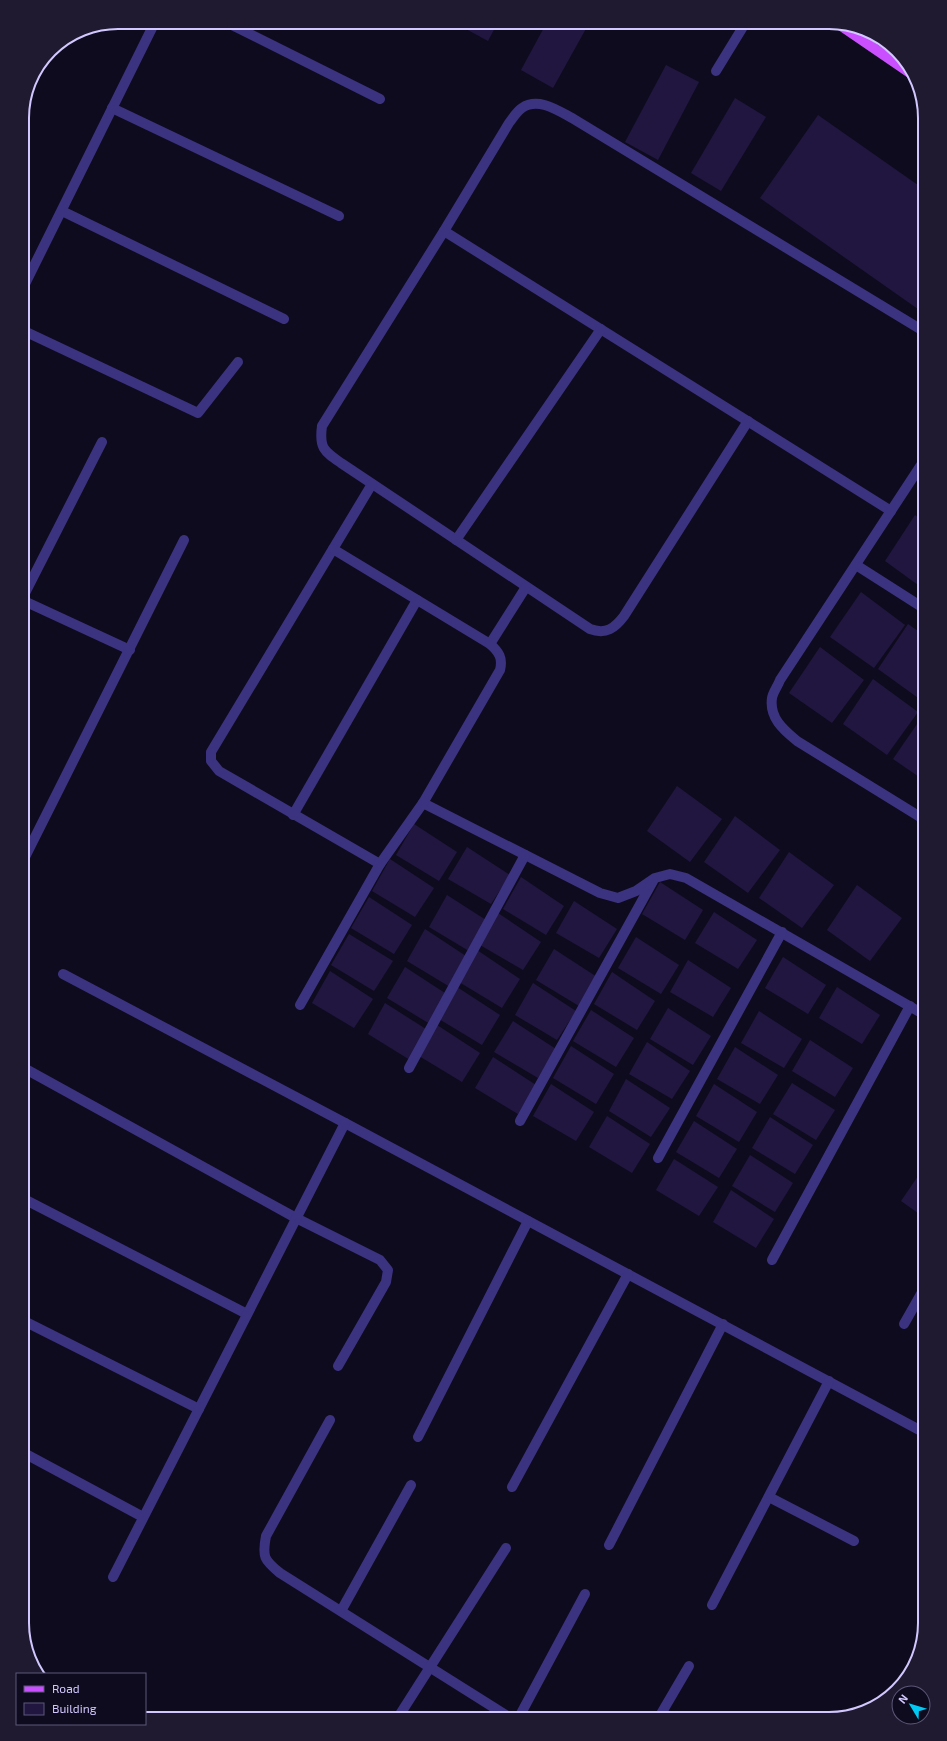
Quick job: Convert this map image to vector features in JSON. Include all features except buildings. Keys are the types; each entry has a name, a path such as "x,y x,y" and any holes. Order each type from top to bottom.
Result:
{"main road":[{"path":"850,32 903,68"}],"street":[{"path":"29,267 62,211 151,29"},
{"path":"240,29 380,99"},
{"path":"716,71 742,29"},
{"path":"748,421 617,625 609,631 599,632 590,630 372,484 326,452 320,440 322,426 444,231 509,123 522,108 537,103 552,107 572,118 918,328"},
{"path":"112,108 339,216"},
{"path":"62,211 284,319"},
{"path":"444,231 891,511"},
{"path":"456,540 600,329"},
{"path":"29,333 198,413 238,362"},
{"path":"29,583 102,442"},
{"path":"918,470 780,680 772,698 774,714 781,728 797,740 918,816"},
{"path":"372,484 211,752 211,761 219,771 380,864"},
{"path":"29,849 184,540"},
{"path":"300,1005 380,864 423,803 500,670 501,657 499,652 490,644 333,550"},
{"path":"856,564 918,604"},
{"path":"490,644 526,587"},
{"path":"29,598 130,650"},
{"path":"293,815 416,600"},
{"path":"423,803 600,893 618,898 636,891 655,878 670,874 686,878 918,1011"},
{"path":"408,1068 525,855"},
{"path":"520,1121 655,878"},
{"path":"658,1158 782,932"},
{"path":"63,974 723,1324 918,1429"},
{"path":"772,1260 910,1006"},
{"path":"29,1071 296,1218 380,1260 388,1270 386,1282 338,1366"},
{"path":"113,1577 345,1123"},
{"path":"29,1202 247,1314"},
{"path":"418,1437 528,1221"},
{"path":"512,1486 628,1274"},
{"path":"904,1324 918,1299"},
{"path":"29,1324 199,1409"},
{"path":"609,1545 723,1324"},
{"path":"712,1605 829,1381"},
{"path":"330,1420 266,1536 264,1550 268,1562 280,1573 501,1712"},
{"path":"29,1456 143,1517"},
{"path":"341,1611 411,1485"},
{"path":"769,1497 854,1541"},
{"path":"401,1712 506,1548"},
{"path":"522,1712 585,1594"},
{"path":"662,1712 689,1666"}]}
